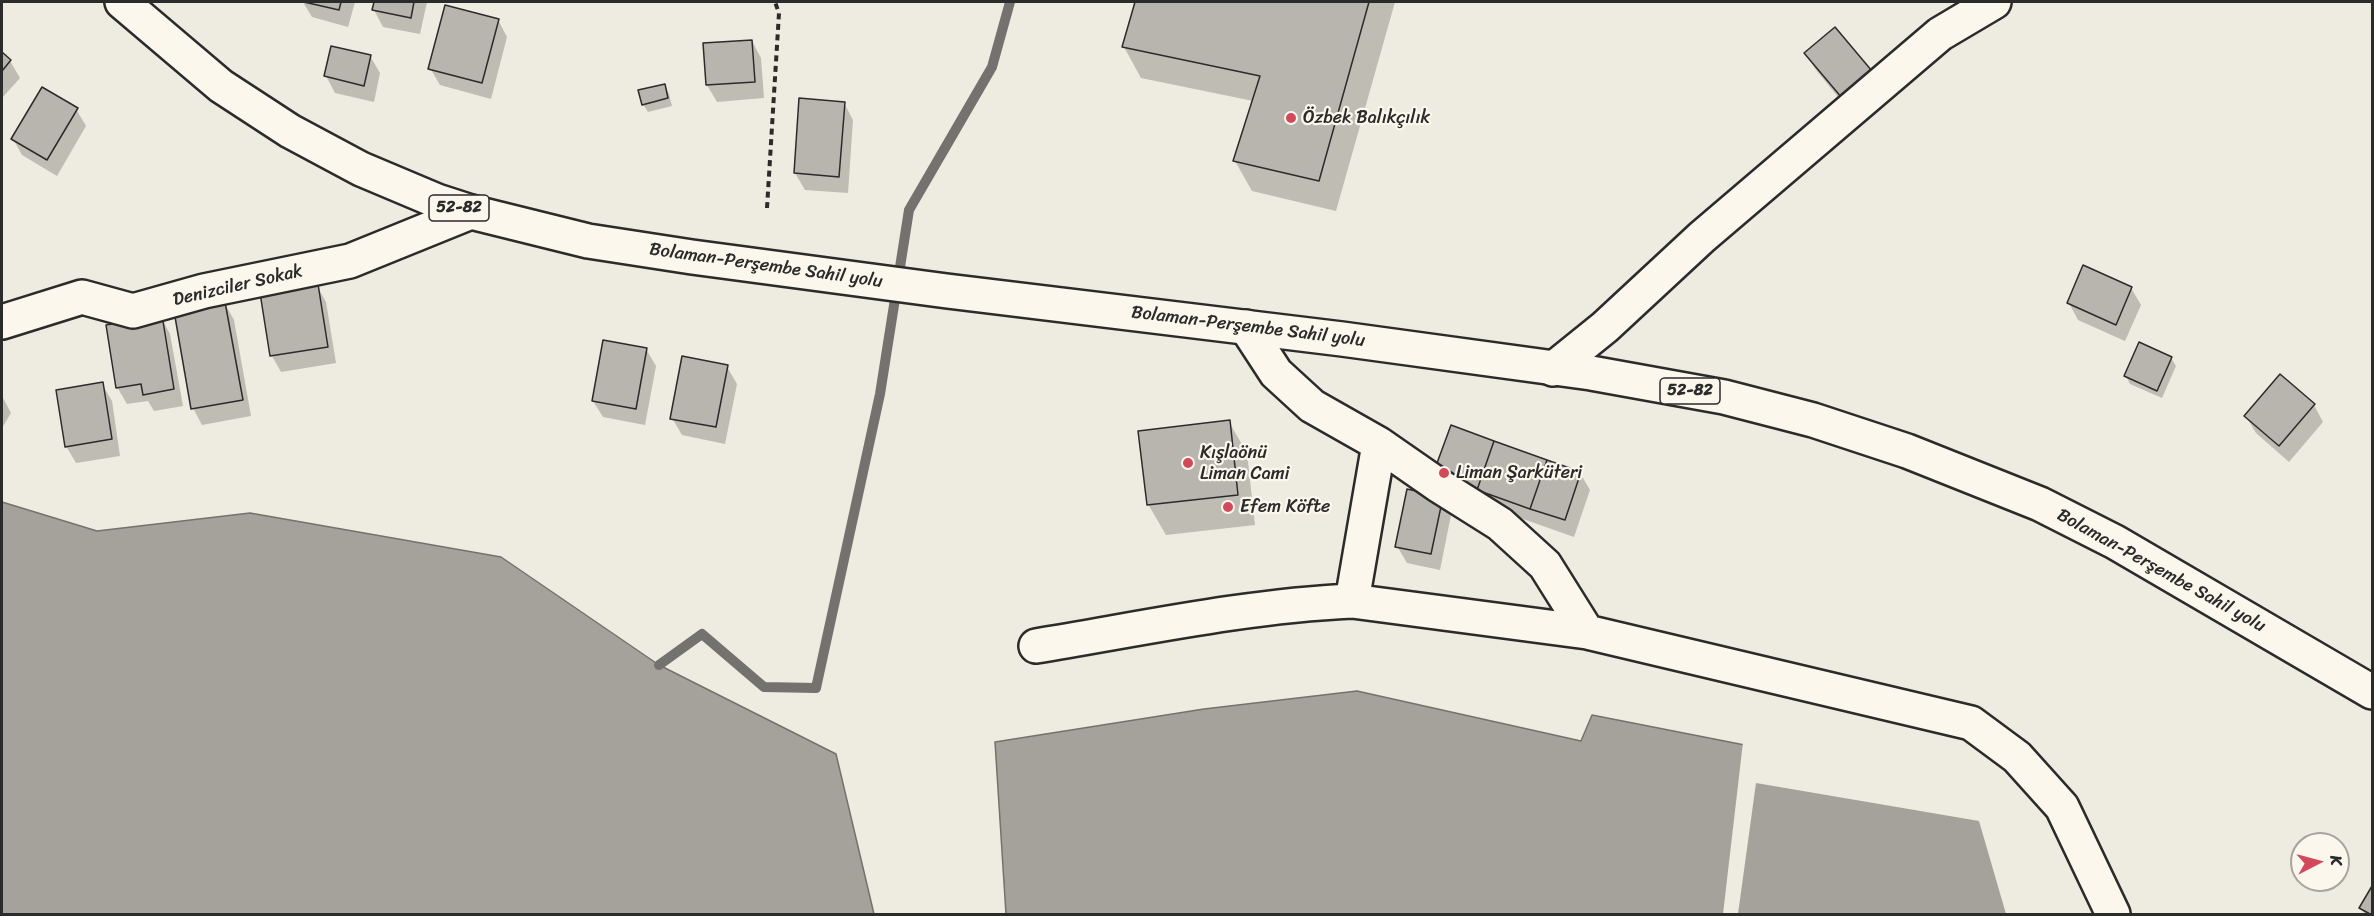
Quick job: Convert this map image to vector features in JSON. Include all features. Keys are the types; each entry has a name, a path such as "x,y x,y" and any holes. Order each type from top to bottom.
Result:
{"main road":[{"name":"Bolaman-Perşembe Sahil yolu","path":"122,2 221,86 290,131 361,169 437,201 471,212 588,241 947,291 1246,327 1553,369 1724,397 1813,420 1929,459 2040,504 2115,542 2373,692"},
{"path":"1553,369 1605,327 1702,237 1940,34 1994,2"},
{"name":"Denizciler Sokak","path":"2,322 82,297 133,311 204,291 350,261 471,212"},
{"path":"1246,327 1276,373 1312,406 1379,444 1507,531 1545,565 1587,632"},
{"path":"1352,601 1379,444"},
{"path":"1036,646 1238,612 1352,601 1587,632 1971,723 2017,757 2062,807 2113,915"}],"path":[{"path":"767,208 779,13 775,2"}],"shaded area":[{"path":"2,502 97,531 250,513 501,557 659,665 836,754 874,914 2,914"},
{"path":"1357,691 1581,741 1592,715 1994,794 2057,914 1006,914 995,742 1204,709"}],"pier":[{"path":"1743,742 1995,792 2060,914 2006,914 1979,821 1756,783 1738,914 1723,914"}],"building":[{"path":"304,2 341,2 339,10"},
{"path":"374,2 414,2 411,18 372,10"},
{"name":"Özbek Balıkçılık","path":"1135,2 1369,2 1319,181 1233,161 1260,76 1122,47"},
{"path":"445,5 499,19 482,83 428,69"},
{"path":"1835,27 1872,71 1842,98 1804,53"},
{"path":"752,40 755,82 706,85 703,43"},
{"path":"331,46 371,55 364,86 324,76"},
{"path":"2,52 11,60 2,71"},
{"path":"665,84 668,98 642,105 638,90"},
{"path":"42,87 78,108 47,160 11,139"},
{"path":"799,98 845,102 839,177 794,173"},
{"path":"2083,265 2132,287 2116,325 2067,303"},
{"path":"318,284 328,347 270,356 260,293"},
{"path":"225,302 243,400 191,409 174,311"},
{"path":"162,315 174,389 143,395 141,384 116,388 106,325"},
{"path":"603,340 647,348 636,409 592,401"},
{"path":"2139,342 2172,357 2157,391 2124,376"},
{"path":"682,356 728,365 716,427 670,419"},
{"path":"2280,374 2315,404 2279,446 2244,416"},
{"path":"103,382 112,439 65,447 56,390"},
{"name":"Kışlaönü Liman Cami","path":"1230,420 1238,495 1147,505 1138,431"},
{"path":"1451,425 1494,441 1477,490 1433,474"},
{"path":"1494,441 1547,460 1530,509 1477,490"},
{"path":"1547,460 1581,472 1565,520 1530,509"},
{"path":"1407,489 1443,497 1431,554 1395,547"},
{"path":"2372,886 2372,914 2370,914 2359,908"}],"waterway":[{"path":"659,665 702,634 764,687 816,688 880,394 909,210 992,67 1010,2"}],"place":[{"name":"Özbek Balıkçılık","path":"1291,118"},
{"name":"Kışlaönü Liman Cami","path":"1188,463"},
{"name":"Liman Şarküteri","path":"1444,473"},
{"name":"Efem Köfte","path":"1228,507"}]}
